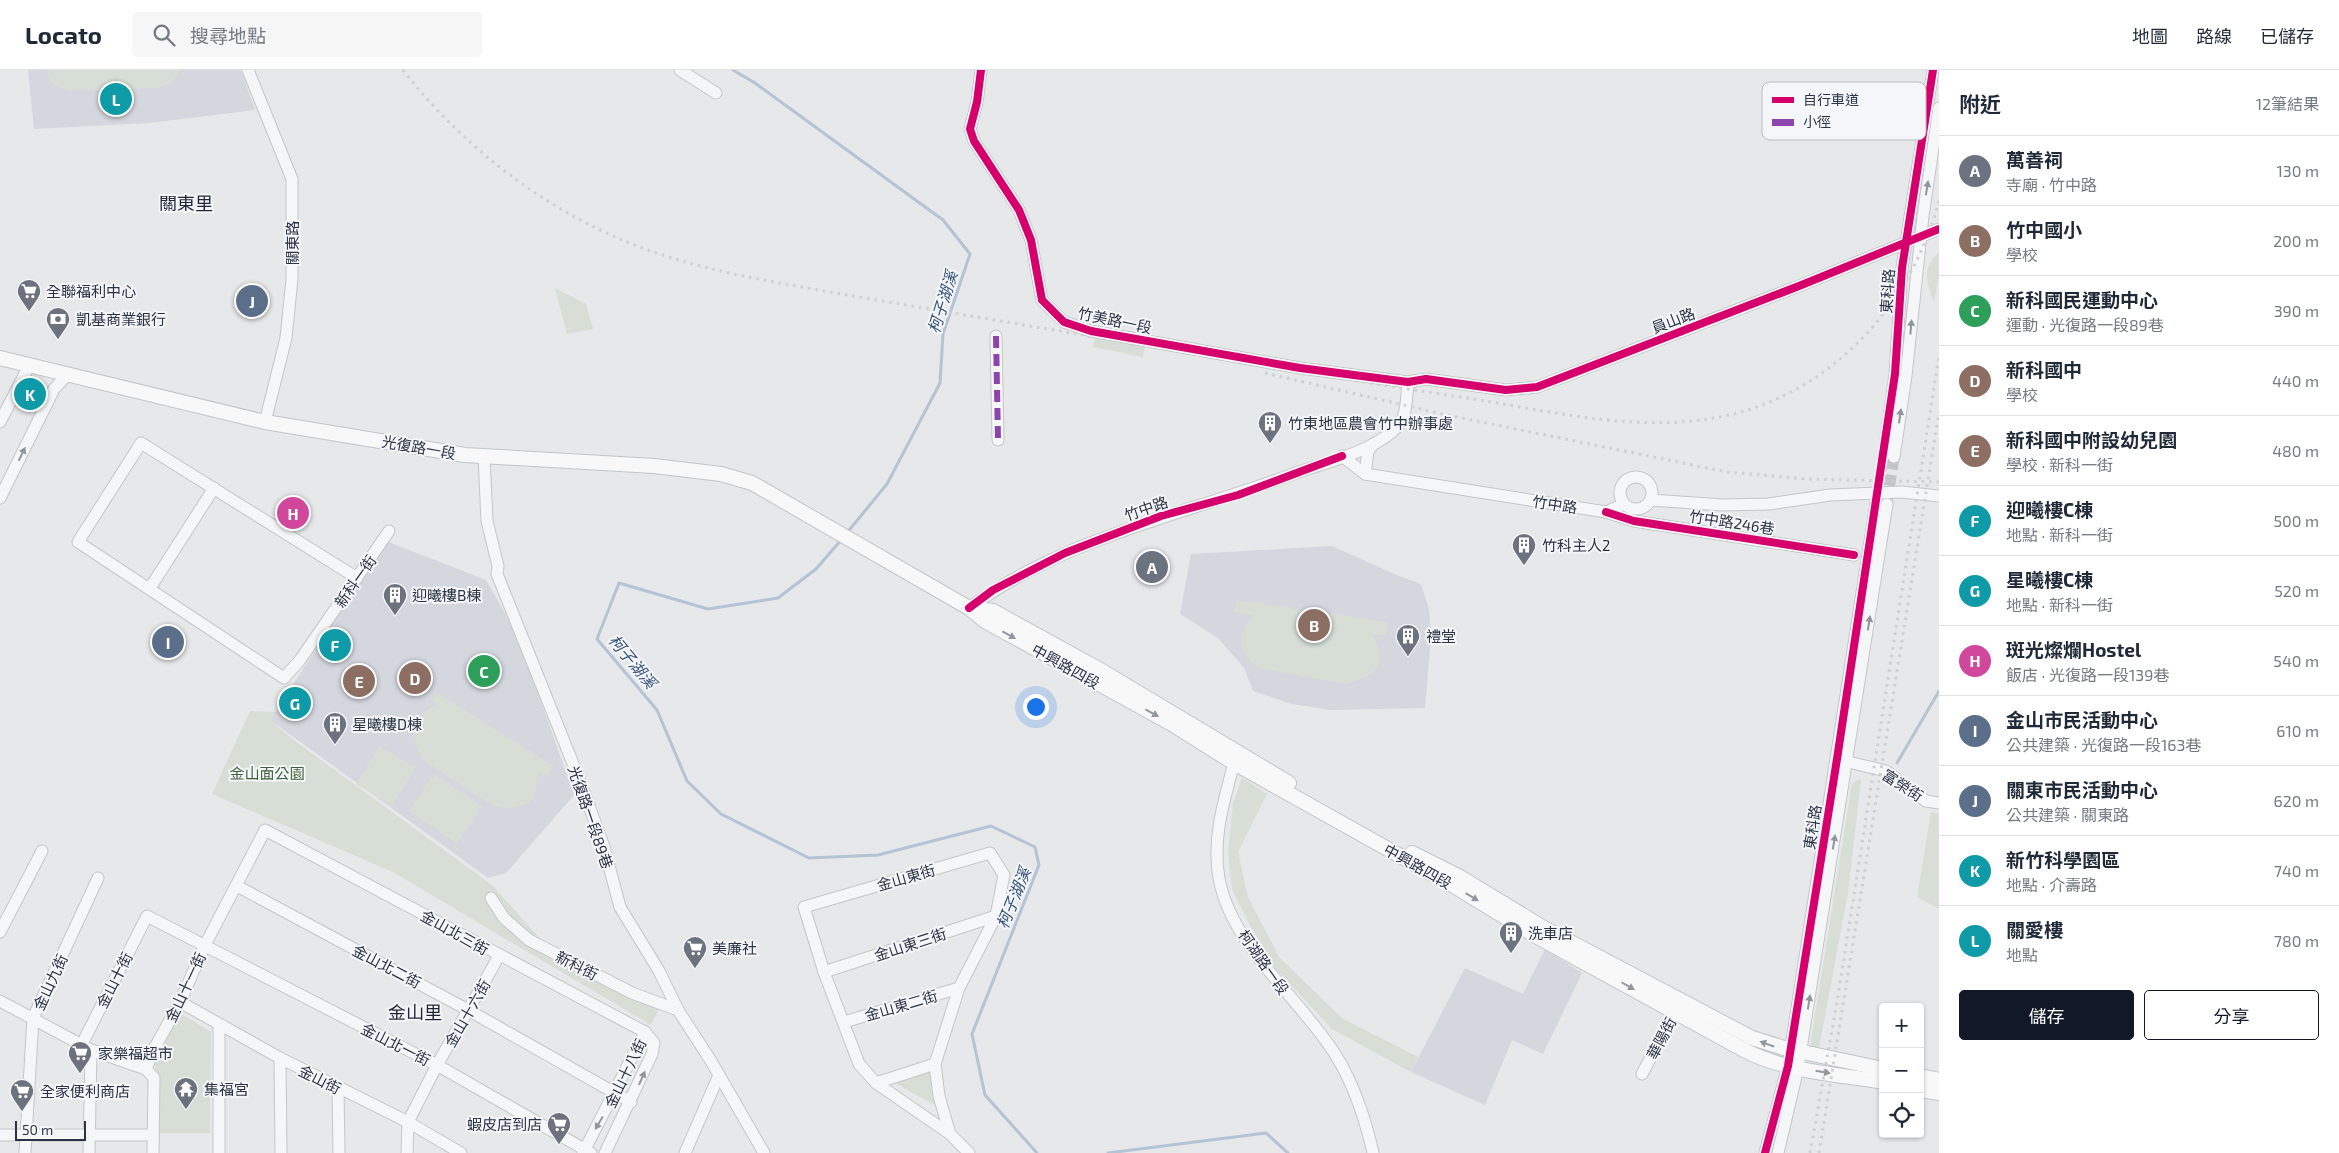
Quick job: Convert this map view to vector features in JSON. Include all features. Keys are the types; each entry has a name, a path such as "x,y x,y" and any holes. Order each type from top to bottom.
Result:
{"main road":[{"name":"光復路一段","path":"0,358 265,422 484,456 654,466 721,474 752,483 856,544"},
{"name":"中興路四段","path":"856,544 969,608 994,611 1102,671 1237,759 1678,1007 1761,1059 1793,1067 1879,1081"},
{"name":"中興路四段","path":"1678,1007 1752,1038 1795,1051 1879,1068"},
{"path":"1924,1077 1939,1080"},
{"path":"1924,1091 1939,1093"}],"street":[{"name":"關東路","path":"248,70 292,179 292,279 286,338 265,422"},
{"path":"680,70 716,93"},
{"name":"竹美路一段","path":"981,70 977,102 970,128 980,153 1019,210 1031,240 1042,300 1064,322 1100,333 1300,368 1408,382"},
{"name":"東科路","path":"1926,115 1933,70"},
{"name":"東科路","path":"1922,140 1906,243 1889,456 1906,376 1920,236 1939,108"},
{"name":"員山路","path":"1408,382 1436,380 1506,390 1537,387 1939,229"},
{"path":"996,336 998,440"},
{"path":"0,422 29,366"},
{"path":"0,498 54,389 68,374"},
{"name":"竹中路","path":"969,608 993,590 1065,553 1161,516 1238,495 1373,444 1393,431 1402,420 1408,382"},
{"path":"214,488 150,588 78,542 141,444 214,488 293,536 357,578"},
{"path":"1365,474 1368,451 1373,444"},
{"name":"光復路一段89巷","path":"484,456 488,521 498,566 497,574 580,781 604,848 620,908 659,972 678,1010 719,1075 764,1153"},
{"name":"竹中路","path":"1342,456 1365,474 1606,512"},
{"path":"1632,477 1642,478 1650,485 1651,500 1639,510 1630,509 1624,504 1620,496 1621,487 1632,477"},
{"path":"1651,500 1723,505 1770,504 1830,495 1912,492 1939,496"},
{"name":"東科路","path":"1778,1153 1882,503"},
{"path":"1606,512 1624,504"},
{"name":"竹中路246巷","path":"1606,512 1634,521 1854,556"},
{"name":"新科一街","path":"150,588 284,678 295,667 389,531"},
{"name":"柯湖路一段","path":"1237,759 1219,817 1217,848 1219,879 1227,907 1276,983 1335,1054 1350,1082 1369,1134 1373,1153"},
{"name":"富榮街","path":"1842,760 1886,771 1926,801 1939,803"},
{"name":"金山十一街","path":"146,1069 154,1049 180,1002 204,945 237,886 265,830"},
{"name":"金山北三街","path":"265,830 645,1032"},
{"path":"0,932 42,851"},
{"name":"金山東街","path":"950,1134 939,1096 935,1064 959,988 996,916 1004,875 990,853 804,907 824,972 859,1064 876,1084 950,1134 967,1152"},
{"name":"金山九街","path":"25,1153 33,1018 98,878"},
{"name":"金山北二街","path":"237,886 468,1010 631,1102"},
{"name":"新科街","path":"492,898 504,918 529,940 632,993 678,1010"},
{"name":"金山北一街","path":"147,916 436,1065 586,1152"},
{"name":"金山十街","path":"89,1153 87,1047 147,916"},
{"name":"金山東三街","path":"824,972 996,916"},
{"name":"金山十六街","path":"407,1153 408,1122 436,1065 499,956"},
{"name":"金山東二街","path":"844,1022 959,988"},
{"path":"0,1001 87,1047 146,1069 154,1078 153,1153"},
{"name":"金山街","path":"180,1002 338,1089 408,1122 461,1153"},
{"name":"華陽街","path":"1642,1074 1678,1007"},
{"path":"219,1024 219,1153"},
{"name":"金山十八街","path":"586,1152 645,1032 654,1043 652,1054 631,1102 605,1153"},
{"path":"280,1058 281,1153"},
{"path":"876,1084 935,1064"},
{"name":"東科路","path":"1765,1153 1793,1067"},
{"path":"685,1153 719,1075"},
{"path":"338,1089 339,1153"},
{"path":"0,1135 153,1135"}],"shaded area":[{"path":"28,70 241,70 255,110 149,123 34,129"},
{"path":"386,541 486,580 518,636 574,795 506,873 488,878 270,720"},
{"path":"1332,546 1421,584 1429,609 1431,637 1425,708 1330,710 1292,704 1253,691 1244,668 1218,638 1180,614 1191,554"},
{"path":"1545,949 1582,973 1543,1054 1512,1040 1485,1105 1411,1072 1465,968 1523,994"}],"green space":[{"path":"47,70 180,70 172,83 157,88 69,91 51,82"},
{"path":"1939,252 1939,275 1934,302 1927,276 1930,264"},
{"path":"555,288 586,304 593,329 567,334"},
{"path":"1097,328 1147,337 1143,357 1093,347"},
{"path":"1237,600 1388,622 1386,635 1373,635 1379,648 1379,663 1373,673 1346,684 1261,669 1253,664 1243,652 1241,638 1243,630 1254,616 1234,612"},
{"path":"436,692 554,766 546,777 538,772 535,796 529,804 504,809 491,805 423,760 414,736 415,728 417,721 422,715 428,709 437,705 430,700"},
{"name":"金山面公園","path":"250,711 275,712 270,720 291,738 492,885 544,943 661,1004 651,1025 393,872 212,794"},
{"path":"380,746 416,768 392,806 356,784"},
{"path":"434,774 483,806 457,844 409,811"},
{"path":"1242,778 1267,794 1238,852 1248,897 1279,957 1343,1019 1418,1057 1411,1072 1332,1029 1276,969 1250,926 1232,889 1228,854 1233,803"},
{"path":"1861,779 1848,893 1819,1048 1812,1047 1811,1041 1852,783"},
{"path":"1931,812 1939,814 1939,909 1917,897"},
{"path":"180,1013 211,1032 210,1133 158,1133 155,1064"},
{"path":"932,1068 938,1107 895,1083"}],"waterway":[{"name":"柯子湖溪","path":"733,70 755,83 943,220 970,254 943,334 940,383 887,484 846,534"},
{"name":"柯子湖溪","path":"842,539 816,569 778,598 708,609 619,583 597,639 657,710 687,781 721,814 809,858 878,855 991,826 1035,847 1039,865 972,1034 985,1095 1037,1153"},
{"path":"1897,763 1939,691"},
{"name":"柯子湖溪","path":"1108,1153 1266,1133 1288,1153"}],"tunnel":[{"path":"1876,503 1884,455"},
{"path":"1887,502 1894,457"}],"railway":[{"path":"403,70 455,128 514,178 580,220 615,237 676,259 751,278 853,296 1604,420 1673,422 1707,419 1741,412 1777,399 1810,381 1840,359 1867,333 1891,303 1911,271 1927,237 1939,201"},
{"path":"1810,1153 1837,1002 1939,356"},
{"path":"1265,373 1447,415 1727,472 1806,479 1939,482"},
{"path":"1819,1153 1939,412"}],"marked path":[{"path":"996,336 998,440"}],"cycle path":[{"path":"981,70 977,102 970,129 974,141 1019,210 1031,240 1042,300 1064,322 1091,331 1300,368 1408,382 1426,379 1506,390 1537,387 1799,286 1939,229"},
{"path":"1926,115 1933,70"},
{"path":"1765,1153 1788,1066 1837,759 1895,374 1902,268 1922,140"},
{"path":"969,608 993,590 1065,553 1161,516 1238,495 1342,456"},
{"path":"1606,512 1634,521 1854,555"}],"place":[{"name":"關愛樓","path":"116,99"},
{"name":"關東市民活動中心","path":"252,301"},
{"name":"全聯福利中心","path":"29,312"},
{"name":"凱基商業銀行","path":"58,340"},
{"name":"新竹科學園區","path":"30,394"},
{"name":"竹東地區農會竹中辦事處","path":"1270,444"},
{"name":"斑光燦爛Hostel","path":"293,513"},
{"name":"竹科主人2","path":"1524,566"},
{"name":"萬善祠","path":"1152,567"},
{"name":"迎曦樓B棟","path":"395,616"},
{"name":"竹中國小","path":"1314,625"},
{"name":"金山市民活動中心","path":"168,642"},
{"name":"迎曦樓C棟","path":"335,645"},
{"name":"禮堂","path":"1408,657"},
{"name":"新科國民運動中心","path":"484,671"},
{"name":"新科國中","path":"415,678"},
{"name":"新科國中附設幼兒園","path":"359,681"},
{"name":"星曦樓C棟","path":"295,703"},
{"name":"星曦樓D棟","path":"335,745"},
{"name":"洗車店","path":"1511,954"},
{"name":"美廉社","path":"695,969"},
{"name":"家樂福超市","path":"80,1074"},
{"name":"集福宮","path":"186,1110"},
{"name":"全家便利商店","path":"22,1112"},
{"name":"蝦皮店到店","path":"559,1145"}],"district":[{"name":"關東里","path":"186,203"},
{"name":"金山里","path":"415,1012"}]}
